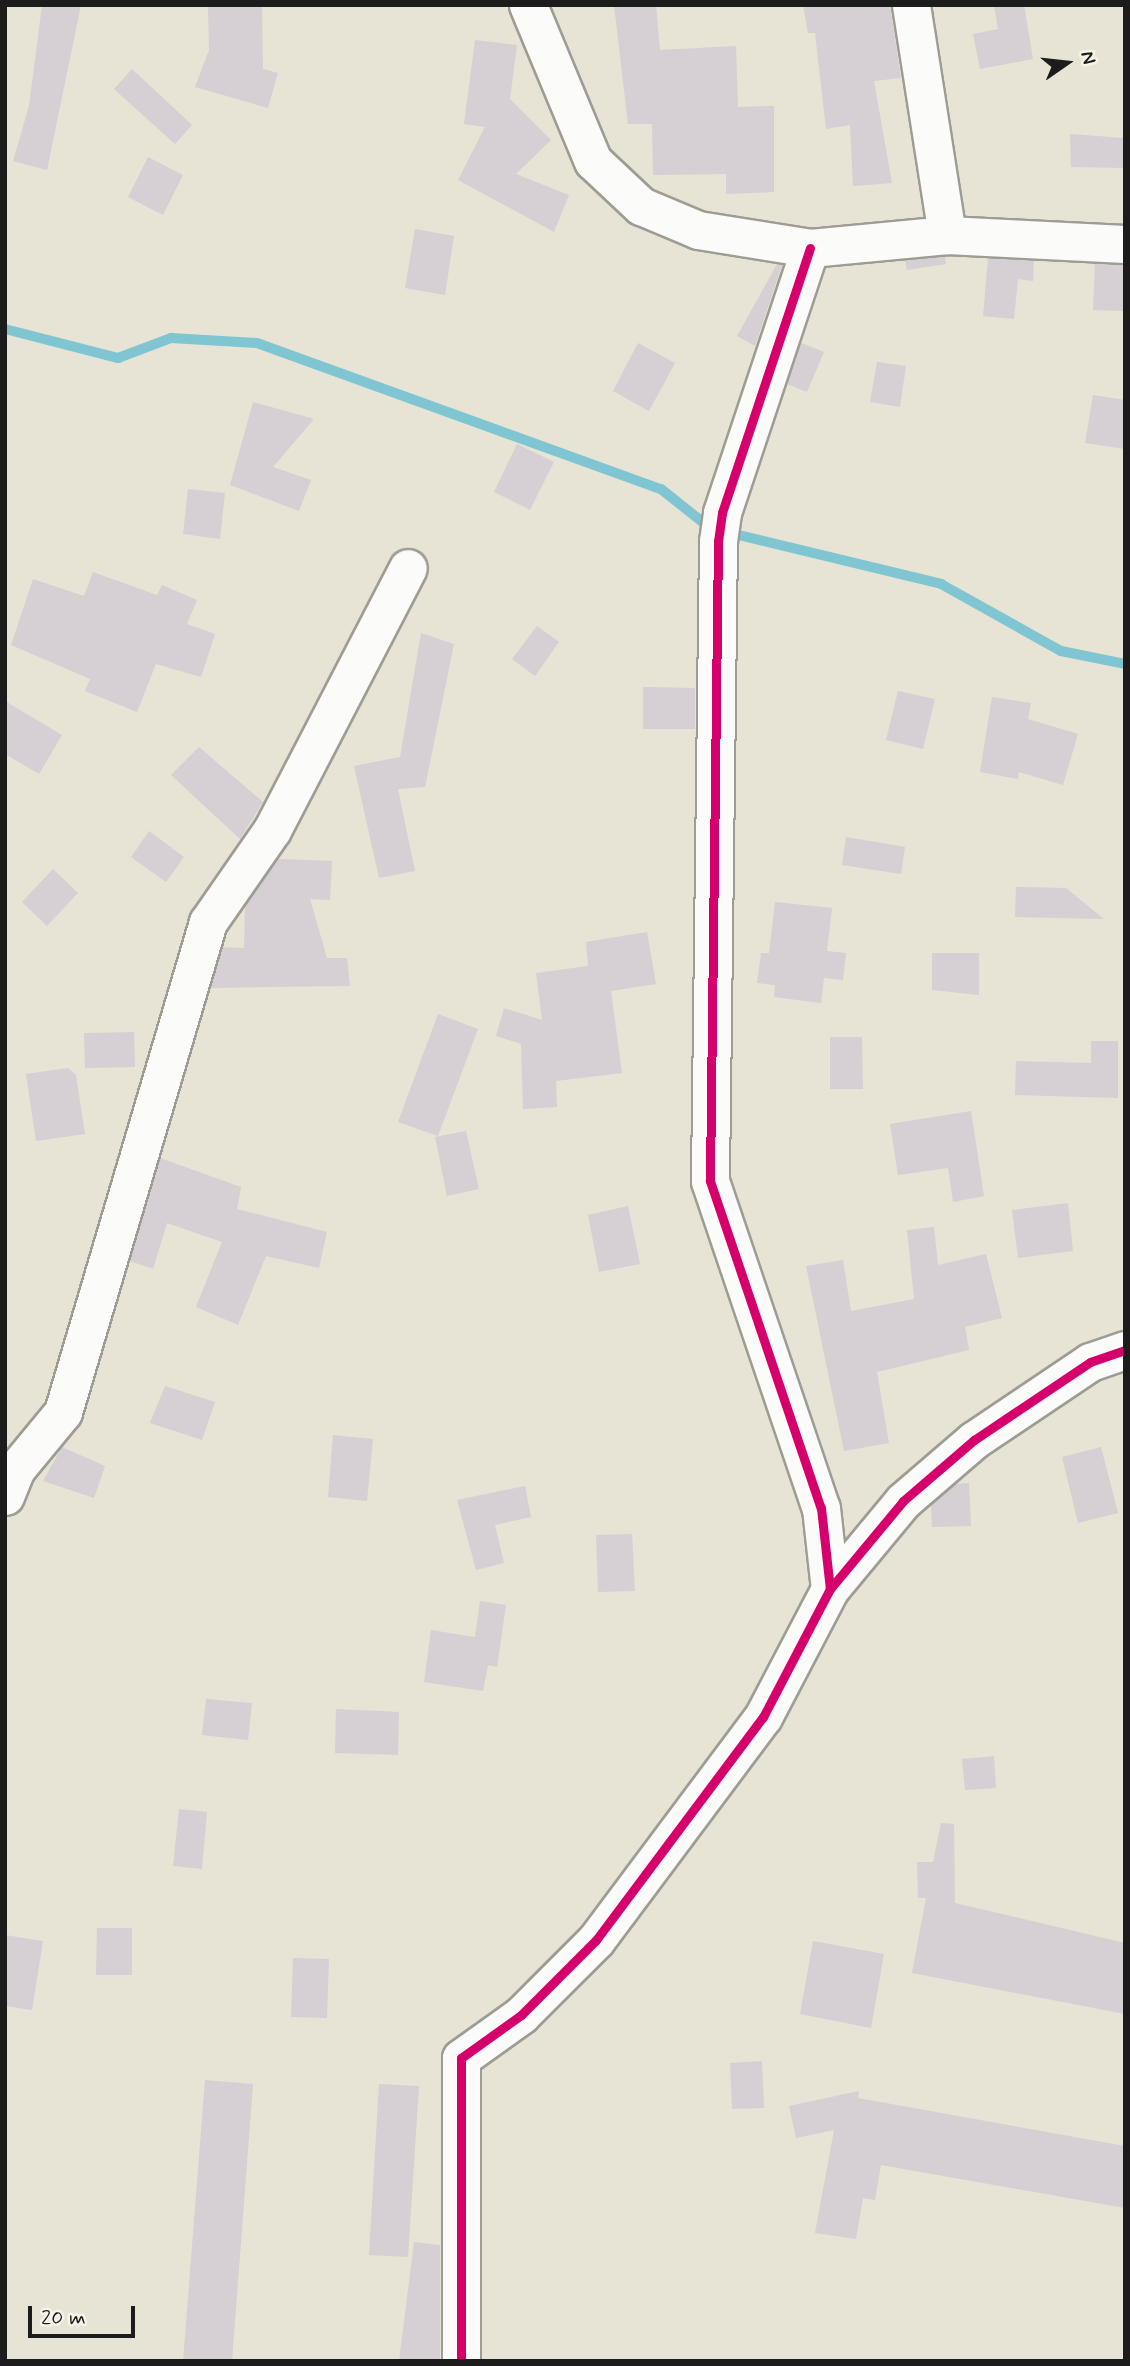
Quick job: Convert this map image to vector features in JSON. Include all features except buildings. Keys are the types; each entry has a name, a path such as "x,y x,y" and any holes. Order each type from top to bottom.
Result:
{"street":[{"path":"528,5 593,161 641,206 698,230 810,248 947,235 1125,244"},
{"path":"911,5 947,235"},
{"path":"810,248 720,527 710,1181 821,1507 830,1589"},
{"path":"5,1496 16,1469 63,1412 208,922 272,830 408,568"},
{"path":"461,2361 461,2058 521,2015 596,1940 763,1717 830,1589 903,1501 974,1440 1090,1362 1125,1350"}],"waterway":[{"path":"5,329 118,358 171,338 257,343 661,489 710,528 941,584 1061,651 1125,664"}],"cycle path":[{"path":"810,248 722,513 718,541 710,1181 821,1508 830,1589"},
{"path":"461,2361 461,2058 521,2015 596,1940 763,1717 830,1589 903,1501 974,1440 1090,1362 1125,1350"}]}
